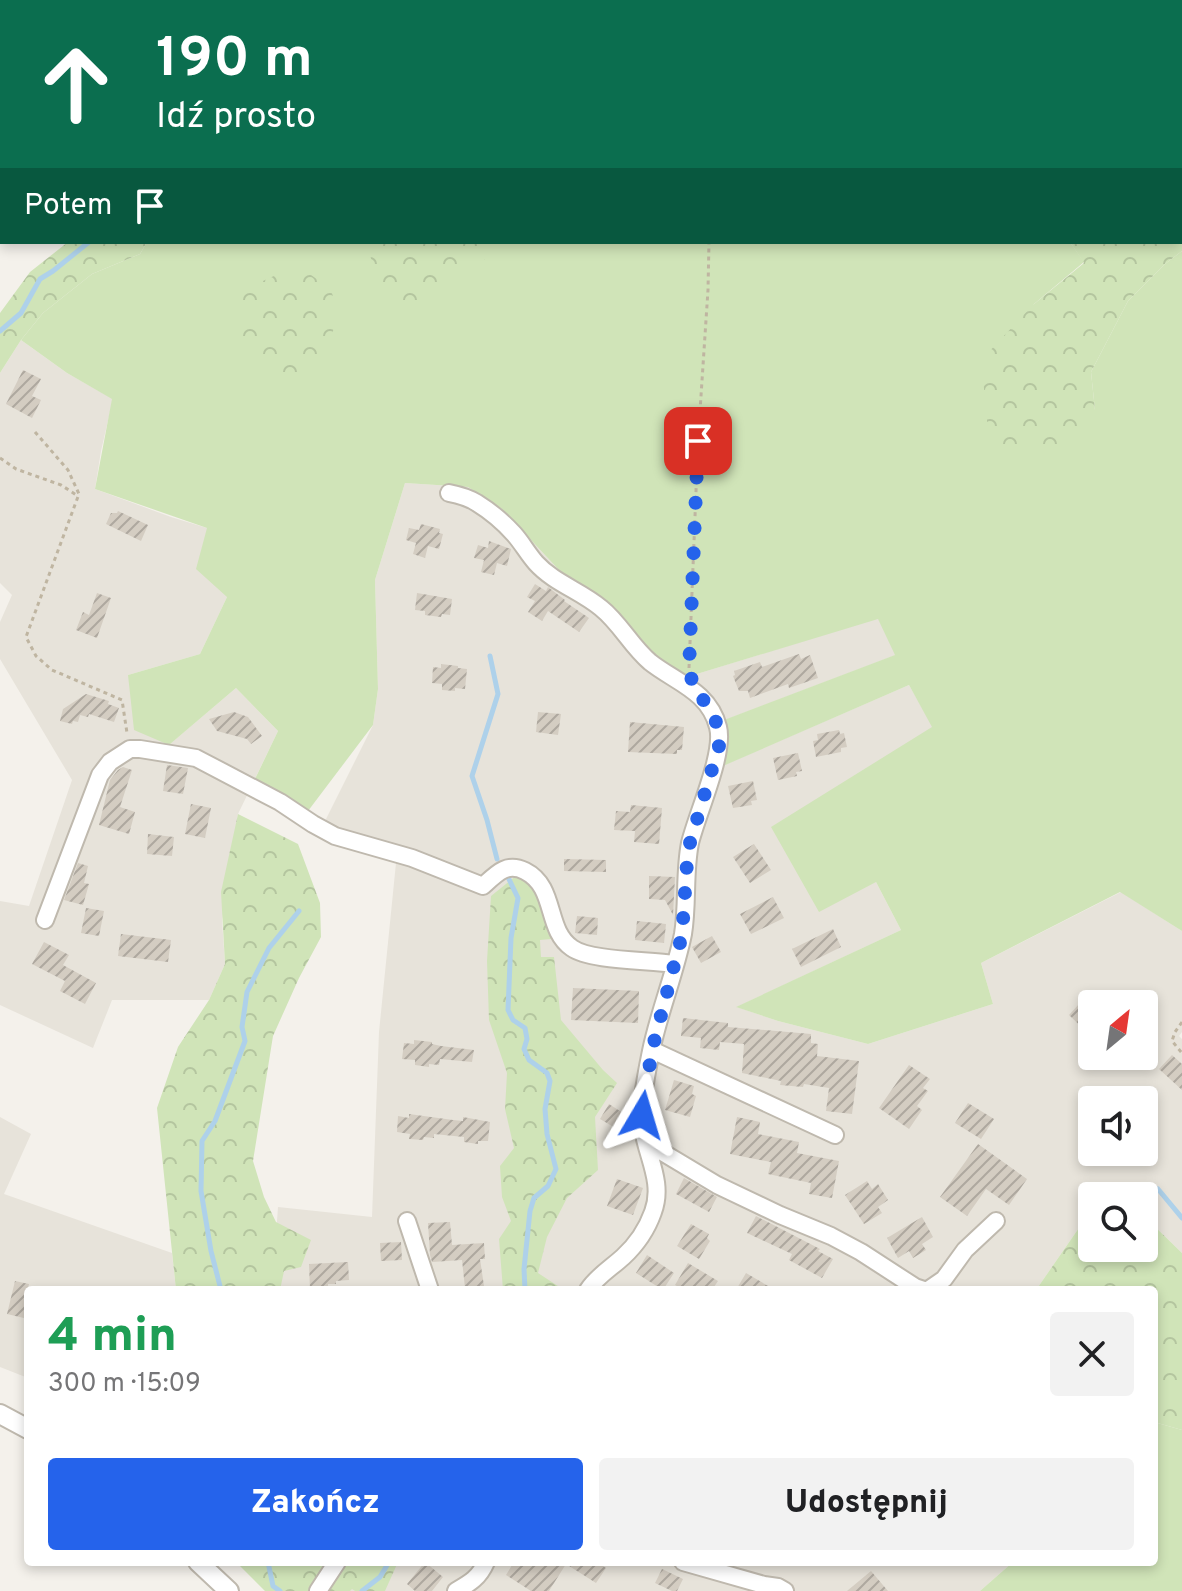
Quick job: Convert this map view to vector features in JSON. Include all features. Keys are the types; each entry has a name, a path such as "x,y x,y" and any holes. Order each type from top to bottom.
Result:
{"street":[{"path":"449,493 463,495 477,503 513,533 549,575 598,605 645,658 695,691 714,716 720,735 690,843 684,920 652,1050 642,1115 657,1199 639,1239 591,1286"},
{"path":"45,920 100,775 110,762 130,749 140,749 196,758 280,802 335,836 412,858 483,886 504,868 511,866 523,870 536,878 546,892 558,931 569,947 598,957 674,964"},
{"path":"652,1050 835,1135"},
{"path":"649,1147 717,1185 831,1236 913,1286"},
{"path":"407,1221 429,1286"},
{"path":"933,1286 944,1279 965,1250 996,1221"},
{"path":"0,1414 24,1427"},
{"path":"202,1566 229,1591"},
{"path":"318,1591 334,1566"},
{"path":"456,1591 479,1576 484,1566"},
{"path":"697,1566 785,1591"}],"path":[{"path":"695,691 689,670 709,244"},
{"path":"35,432 68,470 79,494 26,637 36,656 52,670 122,700 130,749"},
{"path":"0,458 16,469 61,485 78,496"},
{"path":"1182,1022 1172,1041 1182,1053"}],"shaded area":[{"path":"21,340 67,373 113,399 95,489 207,528 227,597 200,654 128,675 170,744 236,688 278,731 238,814 222,920 225,964 209,1000 112,1000 93,1048 0,1005 0,901 29,906 72,780 0,659 0,622 12,595 0,583 0,373"},
{"path":"405,483 468,487 502,509 559,570 612,606 654,657 687,677 878,618 896,655 725,720 728,744 724,765 909,685 933,727 876,882 901,930 737,1007 868,1044 993,1004 981,963 1121,892 1182,931 1182,1032 1179,1036 1182,1039 1182,1253 1158,1230 1158,1182 1078,1182 1078,1229 1039,1286 272,1286 278,1207 372,1217 379,1032 396,863 317,837 373,725 378,689 375,580"},
{"path":"0,1117 31,1134 4,1194 172,1253 176,1286 24,1286 24,1376 0,1367"},
{"path":"324,1566 1008,1566 980,1591 318,1591"}],"green space":[{"path":"65,244 146,244 140,254 92,274 43,313 0,373 0,313 30,272"},
{"path":"146,244 1071,244 1084,262 1034,304 987,412 987,441 1095,410 1091,372 1128,301 1182,251 1182,931 1120,892 981,963 993,1004 868,1044 736,1007 901,930 876,882 819,912 771,827 932,727 909,685 723,766 728,744 724,720 895,655 878,619 687,677 654,657 612,606 559,570 502,509 468,487 405,483 375,580 378,689 373,725 308,811 255,779 278,731 236,688 169,745 134,730 128,675 200,654 227,597 196,569 207,528 95,489 112,399 67,373 21,340 43,313 92,274 140,254"},
{"path":"370,244 485,244 485,259 460,280 426,303 404,306 377,286"},
{"path":"1071,244 1182,244 1182,251 1128,301 1091,372 1095,410 1093,425 1066,454 1019,450 987,441 982,373 984,357 1034,304 1084,263"},
{"path":"298,265 331,290 339,316 324,353 298,375 275,377 243,342 243,290"},
{"path":"238,814 298,844 320,903 321,937 273,1036 253,1161 264,1197 276,1222 311,1240 301,1267 284,1271 281,1286 176,1286 157,1108 178,1047 209,1000 225,964 221,892"},
{"path":"517,875 532,888 550,924 551,939 540,940 541,957 554,957 561,1020 617,1083 595,1117 598,1170 567,1198 547,1237 538,1273 558,1286 503,1286 499,1239 511,1221 502,1197 500,1166 514,1148 505,1109 507,1073 489,1020 487,961 491,896"},
{"path":"1078,1229 1078,1262 1158,1262 1158,1230 1182,1253 1182,1430 1158,1423 1158,1286 1039,1286"},
{"path":"1158,1423 1182,1430 1182,1591 980,1591 1008,1566 1158,1566"},
{"path":"240,1566 396,1566 385,1591 265,1591"}],"building":[{"path":"23,370 41,379 32,396 41,400 32,418 6,404"},
{"path":"118,511 148,525 141,541 106,524 111,513"},
{"path":"421,524 440,529 439,533 443,534 439,549 428,546 425,558 413,554 416,543 406,540 409,528 419,530"},
{"path":"489,541 511,549 507,566 497,563 494,575 481,572 484,560 474,558 478,545 488,548"},
{"path":"535,584 546,591 548,587 589,618 579,632 548,611 542,621 528,612 535,601 527,597"},
{"path":"97,593 111,598 97,638 76,630 83,612 89,615"},
{"path":"417,593 452,599 450,615 425,615 425,611 415,610"},
{"path":"799,654 801,659 810,655 818,678 789,688 788,684 750,698 748,691 739,691 734,671 760,662 762,667"},
{"path":"441,664 467,669 465,689 442,690 442,684 432,683 433,667 441,668"},
{"path":"86,694 109,701 108,704 119,708 114,722 89,714 88,717 80,715 78,722 73,721 72,724 60,721 63,709"},
{"path":"234,712 248,717 262,736 251,744 247,739 217,731 209,719"},
{"path":"538,712 561,714 558,735 536,732"},
{"path":"630,722 684,727 682,750 677,750 677,754 628,752"},
{"path":"839,730 840,734 844,733 847,747 841,748 841,752 816,757 813,741 818,740 817,734"},
{"path":"798,753 802,771 796,772 797,776 778,780 773,758"},
{"path":"167,765 188,768 183,794 163,791"},
{"path":"123,767 132,770 120,807 135,812 129,834 99,825 110,780"},
{"path":"753,781 757,800 751,801 752,805 733,808 728,786"},
{"path":"191,804 211,808 205,838 185,834"},
{"path":"631,805 662,808 659,844 634,842 635,831 614,830 616,811 630,812"},
{"path":"148,834 174,837 172,856 147,854"},
{"path":"754,844 771,870 750,883 733,857"},
{"path":"564,859 606,860 606,872 564,871"},
{"path":"78,863 88,866 84,883 89,884 83,905 64,900"},
{"path":"649,876 675,877 673,915 665,900 649,899"},
{"path":"773,897 784,918 751,934 740,914"},
{"path":"86,908 104,911 99,936 81,933"},
{"path":"577,916 598,918 597,935 575,933"},
{"path":"637,921 666,924 664,943 635,940"},
{"path":"833,929 841,947 801,967 792,949"},
{"path":"121,934 171,940 168,962 118,956"},
{"path":"712,936 721,952 701,963 692,947"},
{"path":"44,942 69,955 63,965 96,983 85,1004 60,991 65,981 32,964"},
{"path":"573,988 639,991 638,1023 571,1020"},
{"path":"1078,1005 1078,1024 1069,1015"},
{"path":"683,1018 728,1023 728,1027 811,1034 811,1043 818,1044 817,1056 859,1061 852,1114 826,1111 829,1088 804,1084 803,1087 780,1085 781,1081 742,1073 744,1044 720,1042 719,1050 700,1048 701,1038 681,1036"},
{"path":"414,1040 474,1050 472,1062 440,1059 439,1065 415,1065 415,1060 402,1059 404,1043 414,1044"},
{"path":"1172,1055 1182,1064 1182,1090 1159,1069"},
{"path":"909,1065 930,1079 923,1088 928,1091 917,1106 922,1110 909,1129 879,1108"},
{"path":"674,1080 694,1086 692,1094 696,1096 690,1117 665,1110"},
{"path":"968,1103 994,1119 981,1139 955,1123"},
{"path":"609,1104 626,1115 617,1129 600,1119"},
{"path":"409,1114 490,1122 488,1141 478,1141 478,1144 464,1142 464,1137 434,1134 434,1138 409,1139 410,1134 397,1132 398,1116 409,1118"},
{"path":"737,1117 760,1122 758,1134 799,1142 797,1153 839,1161 832,1198 809,1194 811,1183 768,1174 771,1162 730,1154"},
{"path":"978,1144 1027,1179 1009,1205 986,1189 967,1216 940,1197"},
{"path":"684,1178 717,1197 709,1212 676,1194"},
{"path":"617,1179 643,1188 633,1215 607,1206"},
{"path":"867,1181 872,1189 878,1184 888,1200 878,1207 882,1213 864,1224 845,1195"},
{"path":"756,1216 833,1259 822,1278 789,1260 792,1254 747,1233"},
{"path":"922,1217 933,1237 922,1244 926,1250 913,1258 909,1251 898,1258 887,1238"},
{"path":"450,1222 452,1245 484,1243 485,1259 480,1259 484,1286 465,1286 462,1260 432,1262 428,1223"},
{"path":"691,1224 709,1234 707,1238 710,1241 699,1259 677,1246"},
{"path":"401,1242 402,1260 381,1261 380,1243"},
{"path":"647,1255 674,1273 666,1286 657,1286 636,1273"},
{"path":"348,1262 349,1280 336,1281 336,1284 328,1286 310,1286 309,1264"},
{"path":"688,1263 718,1281 715,1286 675,1285"},
{"path":"746,1273 768,1286 738,1286"},
{"path":"15,1281 29,1284 24,1286 24,1318 7,1314"},
{"path":"422,1566 430,1566 443,1577 432,1591 415,1591 407,1584"},
{"path":"512,1566 565,1566 549,1591 531,1591 506,1575"},
{"path":"569,1566 603,1566 606,1568 596,1583"},
{"path":"662,1569 683,1579 677,1591 655,1583"},
{"path":"871,1571 888,1591 847,1591"}],"waterway":[{"path":"0,331 21,313 40,279 87,244"},
{"path":"490,656 498,694 472,776 497,859"},
{"path":"507,875 518,898 511,938 508,1010 513,1020 525,1028 527,1039 524,1049 529,1060 547,1073 550,1081 545,1109 547,1134 556,1169 548,1186 534,1198 530,1211 525,1286"},
{"path":"220,1286 201,1191 202,1141 215,1121 245,1041 242,1027 247,992 269,948 299,911"},
{"path":"1158,1189 1182,1218"},
{"path":"269,1566 273,1586 280,1591"},
{"path":"362,1591 380,1577 387,1566"}],"route":[{"path":"642,1115 652,1050 682,935 690,843 717,756 720,735 714,716 695,691 689,670 698,441"}]}
